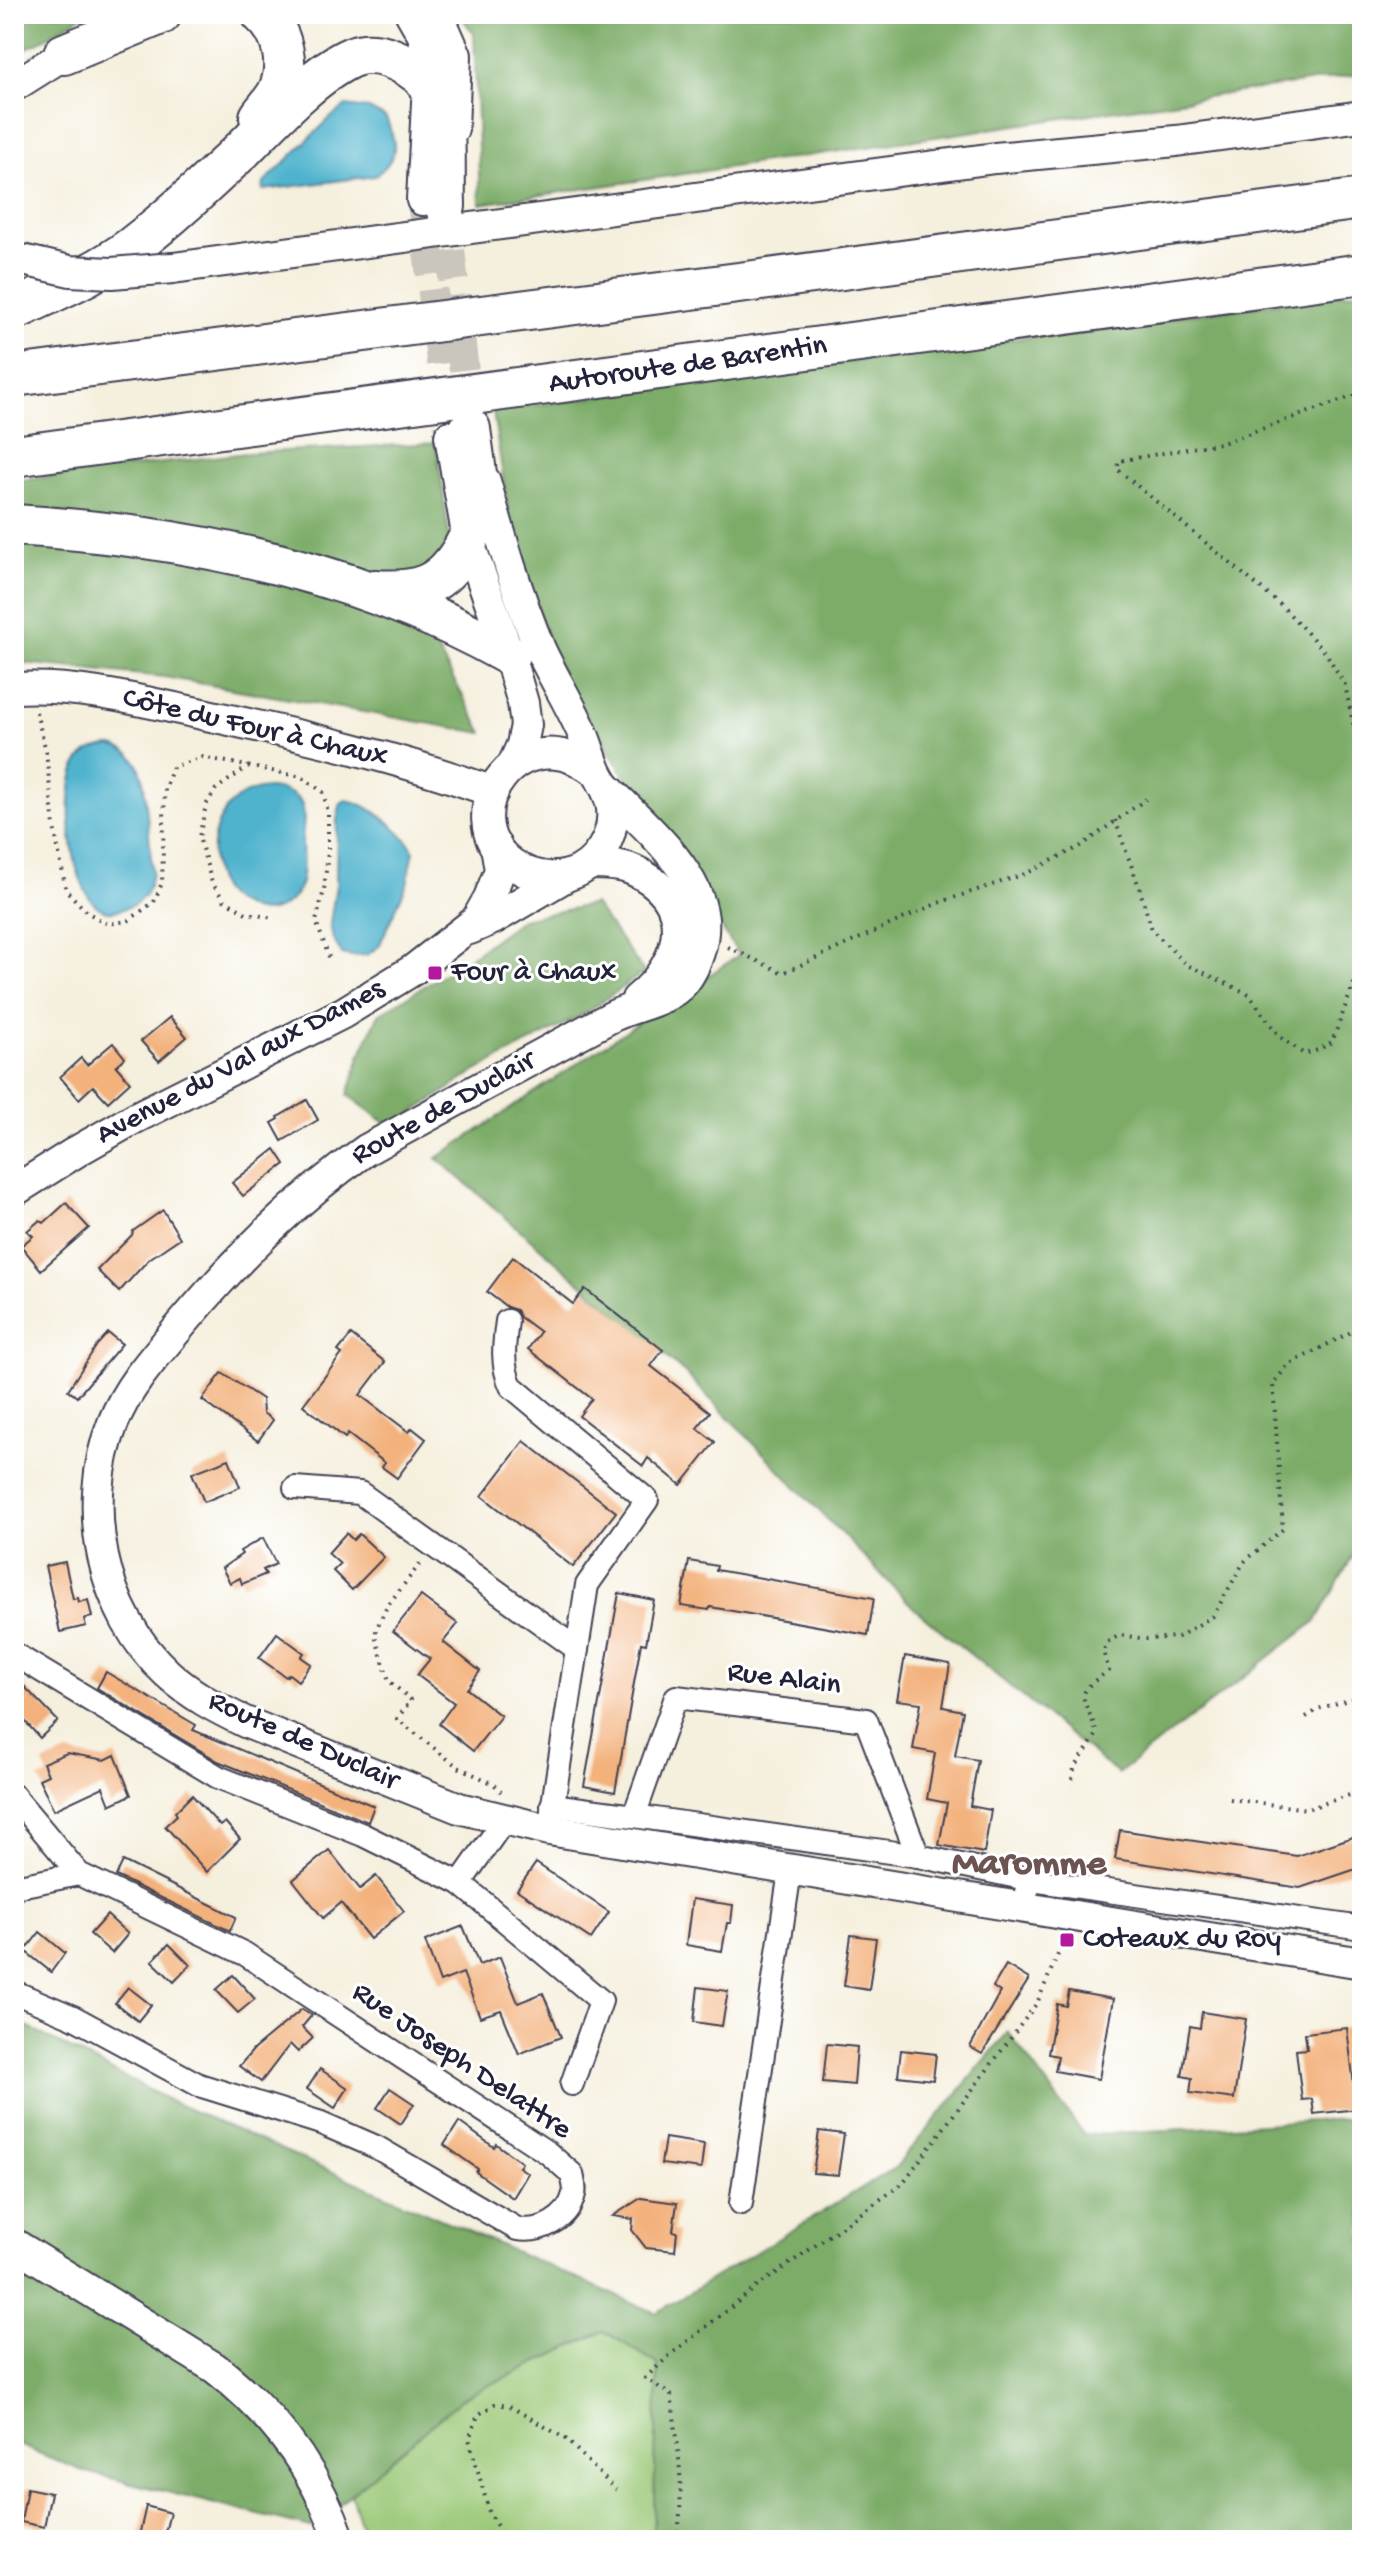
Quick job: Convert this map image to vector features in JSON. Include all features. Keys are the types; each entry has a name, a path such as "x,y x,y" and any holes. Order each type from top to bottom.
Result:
{"highway":[{"path":"64,54 161,14"},
{"path":"218,172 279,92 284,71 282,45 271,22 262,14"},
{"path":"14,310 84,278 131,248 218,172 290,102 353,56 374,53 393,59 430,84 440,102 433,203"},
{"path":"14,376 1362,199"},
{"name":"Autoroute de Barentin","path":"14,456 1362,274"},
{"path":"367,590 400,592 424,587 444,575 457,560 477,516 460,433"},
{"path":"14,525 84,529 214,550 336,579 465,632 509,655"}],"main road":[{"path":"14,86 132,14"},
{"path":"411,14 423,35 430,84"},
{"path":"433,203 454,112 456,55 438,14"},
{"path":"14,278 63,290 117,292 172,277 995,158 1176,141 1362,116"},
{"path":"14,258 70,271 172,277"},
{"path":"460,433 514,585 542,651 581,727 602,781 612,808 611,829 603,848 579,869 547,877 527,873 509,862 496,846 489,828 488,810 501,777 513,765 539,754 567,755 584,762 602,781"},
{"path":"468,540 523,703 526,725 513,765"},
{"name":"Côte du Four à Chaux","path":"22,687 116,695 295,734 427,770 493,792"},
{"name":"Route de Duclair","path":"602,781 656,835 695,891 703,917 703,935 699,952 684,983 663,997 618,1014 366,1150 319,1184 261,1236 152,1360 127,1395 114,1422 100,1469 98,1515 107,1572 114,1593 135,1632 168,1674 194,1694 245,1722 459,1808 502,1818 550,1818 790,1871 1362,1963"},
{"name":"Avenue du Val aux Dames","path":"14,1191 135,1118 343,1013 413,970 476,921 500,870 496,846"},
{"name":"Route de Duclair","path":"579,869 631,869 650,880 676,913 677,940 669,965 652,987 618,1014"},
{"name":"Avenue du Val aux Dames","path":"465,932 579,869"},
{"path":"14,2244 204,2361 246,2392 275,2423 315,2481 340,2540"}],"street":[{"path":"507,1321 504,1348 506,1374 511,1386 647,1500 587,1585 550,1818 634,1816 918,1856 1032,1880 1362,1928"},
{"path":"295,1488 360,1493 577,1649"},
{"name":"Rue Joseph Delattre","path":"14,1654 218,1777 363,1835 460,1883 601,2001 572,2084"},
{"name":"Rue Alain","path":"634,1816 676,1697 866,1720 918,1856"},
{"name":"Rue Joseph Delattre","path":"14,1796 79,1874 245,1954 548,2153 572,2174 575,2194 563,2216 547,2226 532,2232 517,2229 376,2147 321,2123 199,2085 73,2017 14,1992"},
{"path":"460,1883 502,1818"},
{"path":"741,2203 790,1871"},
{"path":"14,1887 79,1874"},
{"path":"1016,1907 1032,1880"}],"path":[{"path":"1362,393 1225,442 1119,461 1117,469 1283,607 1326,653 1345,685 1353,723 1362,738"},
{"path":"22,687 46,751 54,827 66,890 88,913 108,924 128,921 154,902 162,883 165,788 173,767 202,757 302,777 323,792 328,812 328,851 324,890 316,921 329,957"},
{"path":"249,766 216,789 206,805 199,837 212,883 224,900 246,913 273,918"},
{"path":"703,935 783,973 938,903 1025,874 1081,846 1146,799"},
{"path":"1115,820 1152,930 1187,965 1249,994 1279,1036 1304,1054 1332,1042 1362,962"},
{"path":"1072,1779 1074,1769 1097,1734 1082,1697 1084,1689 1109,1671 1103,1651 1109,1641 1120,1635 1147,1639 1178,1637 1213,1616 1244,1562 1283,1529 1273,1384 1288,1365 1353,1331 1362,1319"},
{"path":"437,1548 426,1556 387,1606 378,1623 376,1639 389,1681 411,1700 397,1719 458,1767 494,1784 502,1794 502,1818"},
{"path":"1306,1717 1321,1708 1362,1696"},
{"path":"1230,1799 1307,1809 1362,1791"},
{"path":"677,2540 682,2512 680,2456 671,2395 645,2378 758,2286 902,2184 1037,2003 1065,1942 1069,1916"},
{"path":"504,2540 489,2511 469,2439 478,2415 495,2404 509,2406 566,2439 616,2490"}],"green space":[{"path":"14,14 85,14 14,54"},
{"path":"459,14 1362,14 1362,74 480,204 474,34"},
{"path":"1362,291 1362,1540 1316,1621 1118,1774 916,1610 687,1375 437,1158 739,955 566,684 514,550 493,411"},
{"path":"436,443 450,543 420,618 483,733 164,677 14,662 14,481 247,453"},
{"path":"594,904 644,972 586,1013 476,1071 391,1127 348,1095 361,1053 379,1014 465,961 522,919"},
{"path":"14,2020 170,2101 656,2313 896,2167 1008,2032 1084,2135 1362,2118 1362,2540 653,2540 658,2364 604,2331 464,2397 311,2528 83,2471 14,2443"},
{"path":"604,2331 658,2364 653,2540 365,2540 351,2494 464,2397"}],"water":[{"path":"346,106 369,109 386,118 394,143 389,163 375,176 263,190 264,183"},
{"path":"112,746 131,756 141,772 152,872 148,888 140,900 119,910 107,911 94,903 84,888 76,866 70,793 80,760 94,749"},
{"path":"268,788 290,793 303,807 303,866 301,882 293,898 280,908 265,912 248,908 225,894 215,870 213,854 218,823 226,810 251,791"},
{"path":"346,800 356,802 385,819 414,851 407,884 379,946 367,955 342,954 333,939 330,923 336,885 337,819 341,803"}],"building":[{"path":"170,1017 187,1037 159,1061 141,1041"},
{"path":"113,1043 125,1058 116,1066 130,1082 108,1102 93,1086 79,1099 60,1077 81,1058 87,1065"},
{"path":"307,1100 318,1120 282,1141 272,1123"},
{"path":"275,1149 285,1164 243,1196 232,1183"},
{"path":"66,1203 89,1228 41,1270 21,1246 33,1236 27,1231 40,1220 44,1223"},
{"path":"163,1210 180,1238 149,1259 119,1292 97,1270 133,1231"},
{"path":"513,1257 573,1304 585,1289 663,1350 651,1366 710,1412 697,1428 715,1442 681,1485 648,1458 643,1466 579,1416 592,1399 528,1349 540,1332 520,1317 516,1310 487,1292"},
{"path":"108,1333 122,1344 77,1397 68,1390"},
{"path":"351,1335 385,1362 360,1395 409,1432 412,1428 426,1439 397,1478 382,1467 385,1463 348,1434 345,1438 303,1405 342,1354 338,1351"},
{"path":"222,1373 262,1399 263,1413 273,1420 258,1441 202,1400"},
{"path":"524,1441 616,1512 573,1567 482,1496"},
{"path":"229,1459 240,1487 204,1502 192,1473"},
{"path":"346,1533 353,1540 359,1534 384,1557 352,1590 333,1571 340,1564 328,1553"},
{"path":"263,1538 276,1564 263,1570 266,1574 242,1584 240,1578 230,1583 222,1568 242,1554 240,1551"},
{"path":"689,1561 717,1566 716,1570 874,1598 868,1635 710,1607 709,1610 681,1606"},
{"path":"65,1562 73,1599 78,1598 79,1602 88,1600 92,1617 84,1619 86,1626 60,1632 45,1566"},
{"path":"619,1593 654,1600 646,1644 641,1643 615,1792 584,1786"},
{"path":"421,1596 458,1624 443,1642 480,1671 467,1689 501,1716 473,1751 439,1724 454,1703 417,1675 430,1659 393,1631"},
{"path":"277,1633 304,1653 301,1657 311,1664 298,1681 289,1674 286,1677 259,1658"},
{"path":"905,1656 950,1664 943,1707 963,1711 955,1756 978,1760 970,1806 991,1810 984,1853 939,1845 947,1803 927,1799 935,1753 913,1749 921,1703 897,1700"},
{"path":"106,1672 196,1725 193,1730 374,1806 368,1822 218,1761 97,1688"},
{"path":"14,1676 58,1721 40,1738 14,1709"},
{"path":"67,1753 105,1760 115,1755 131,1795 110,1805 103,1787 54,1810 39,1779 48,1775 43,1763"},
{"path":"192,1795 220,1826 225,1822 240,1839 207,1872 165,1826"},
{"path":"1120,1830 1297,1856 1362,1834 1362,1867 1300,1888 1115,1859"},
{"path":"329,1850 360,1889 376,1876 404,1911 370,1939 341,1903 323,1918 293,1880"},
{"path":"123,1861 236,1917 230,1931 116,1876"},
{"path":"536,1863 609,1912 591,1939 517,1890"},
{"path":"692,1899 733,1905 722,1951 686,1945"},
{"path":"107,1915 128,1934 112,1953 90,1934"},
{"path":"463,1926 479,1965 500,1957 518,2003 543,1993 561,2037 519,2054 501,2010 480,2017 463,1973 440,1982 425,1941"},
{"path":"40,1932 65,1953 51,1972 25,1951"},
{"path":"851,1935 876,1938 869,1990 844,1986"},
{"path":"169,1944 190,1965 174,1982 152,1961"},
{"path":"1006,1965 1029,1979 982,2054 970,2047 1000,1992 993,1987"},
{"path":"233,1975 255,1999 238,2013 216,1990"},
{"path":"128,1987 151,2005 138,2021 115,2003"},
{"path":"698,1987 728,1991 722,2026 694,2022"},
{"path":"1069,1991 1113,1999 1099,2079 1055,2071 1058,2056 1048,2054 1057,2004 1066,2006"},
{"path":"302,2009 312,2015 302,2027 313,2038 298,2052 290,2044 261,2082 239,2066 254,2049"},
{"path":"1202,2012 1246,2019 1234,2099 1190,2093 1192,2078 1182,2076 1190,2026 1200,2028"},
{"path":"1347,2028 1357,2109 1314,2114 1312,2099 1302,2100 1296,2050 1307,2049 1305,2033"},
{"path":"827,2044 857,2047 854,2085 823,2082"},
{"path":"901,2050 936,2054 933,2080 898,2076"},
{"path":"320,2069 348,2088 335,2108 307,2089"},
{"path":"390,2088 414,2104 401,2124 377,2108"},
{"path":"459,2122 522,2163 519,2167 528,2173 513,2198 444,2145"},
{"path":"819,2131 844,2134 838,2175 813,2173"},
{"path":"665,2138 704,2144 701,2169 661,2164"},
{"path":"641,2198 677,2203 673,2231 677,2232 675,2251 646,2248 632,2230 633,2219 613,2216"},
{"path":"27,2488 51,2493 44,2527 21,2522"},
{"path":"146,2506 170,2513 163,2540 138,2540"}],"tunnel":[{"path":"422,200 450,436"},
{"path":"445,206 469,415"}],"place":[{"name":"Four à Chaux","path":"435,973"},
{"name":"Coteaux du Roy","path":"1067,1940"}],"district":[{"name":"Maromme","path":"1029,1865"}]}
